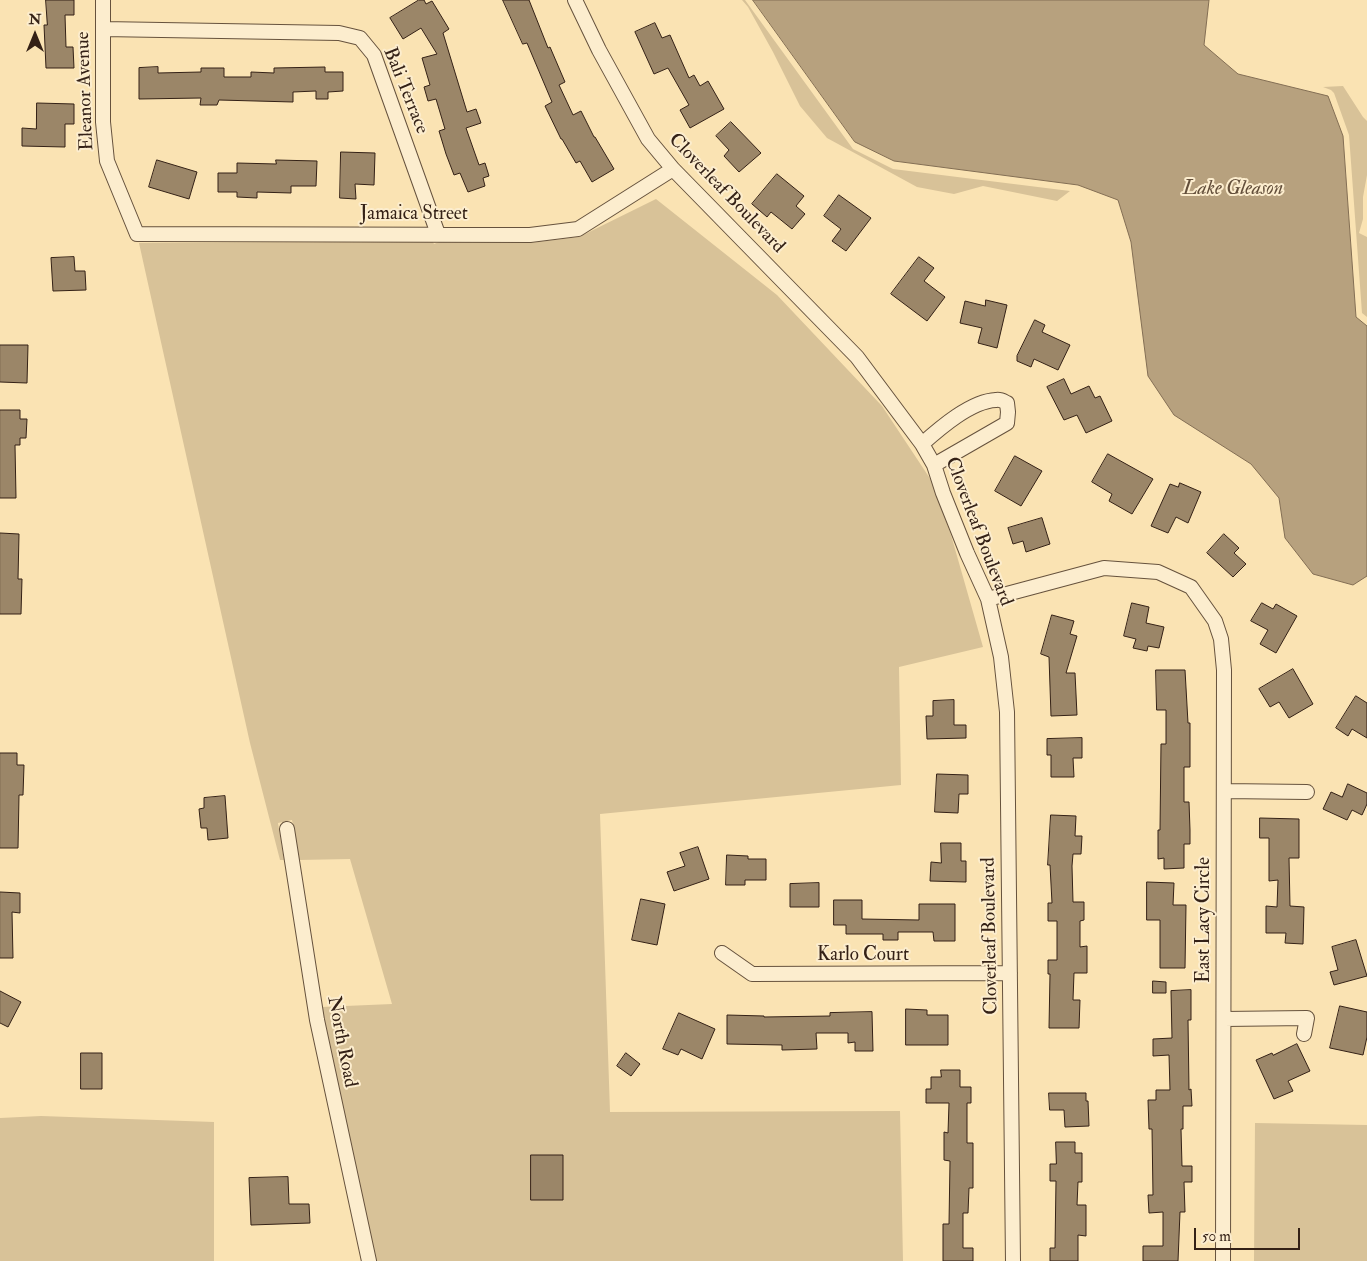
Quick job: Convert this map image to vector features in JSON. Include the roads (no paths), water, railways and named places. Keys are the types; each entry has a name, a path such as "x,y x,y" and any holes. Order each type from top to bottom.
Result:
{"street":[{"name":"Eleanor Avenue","path":"103,0 103,122 107,161 137,234"},
{"name":"Cloverleaf Boulevard","path":"575,0 598,50 648,139 673,169 857,357 922,444 934,465 967,553 988,599 1001,657 1007,712 1013,1261"},
{"name":"Bali Terrace","path":"103,29 339,33 360,38 374,55 438,234"},
{"name":"Jamaica Street","path":"137,234 530,235 578,229 673,169"},
{"path":"922,444 939,428 977,404 999,399 1007,403 1007,423 934,465"},
{"name":"East Lacy Circle","path":"988,599 1104,568 1158,572 1191,586 1215,621 1220,639 1224,670 1223,1261"},
{"path":"1224,791 1306,792"},
{"name":"North Road","path":"287,829 316,1020 369,1261"},
{"name":"Karlo Court","path":"722,953 752,974 1010,972"},
{"path":"1224,1019 1306,1018 1304,1034"}],"water":[{"name":"Lake Gleason","path":"753,0 1209,0 1204,45 1238,74 1328,96 1343,136 1356,317 1367,326 1367,576 1353,585 1313,574 1285,538 1279,498 1251,464 1174,415 1148,376 1131,242 1118,200 1078,185 894,161 855,142"}]}
